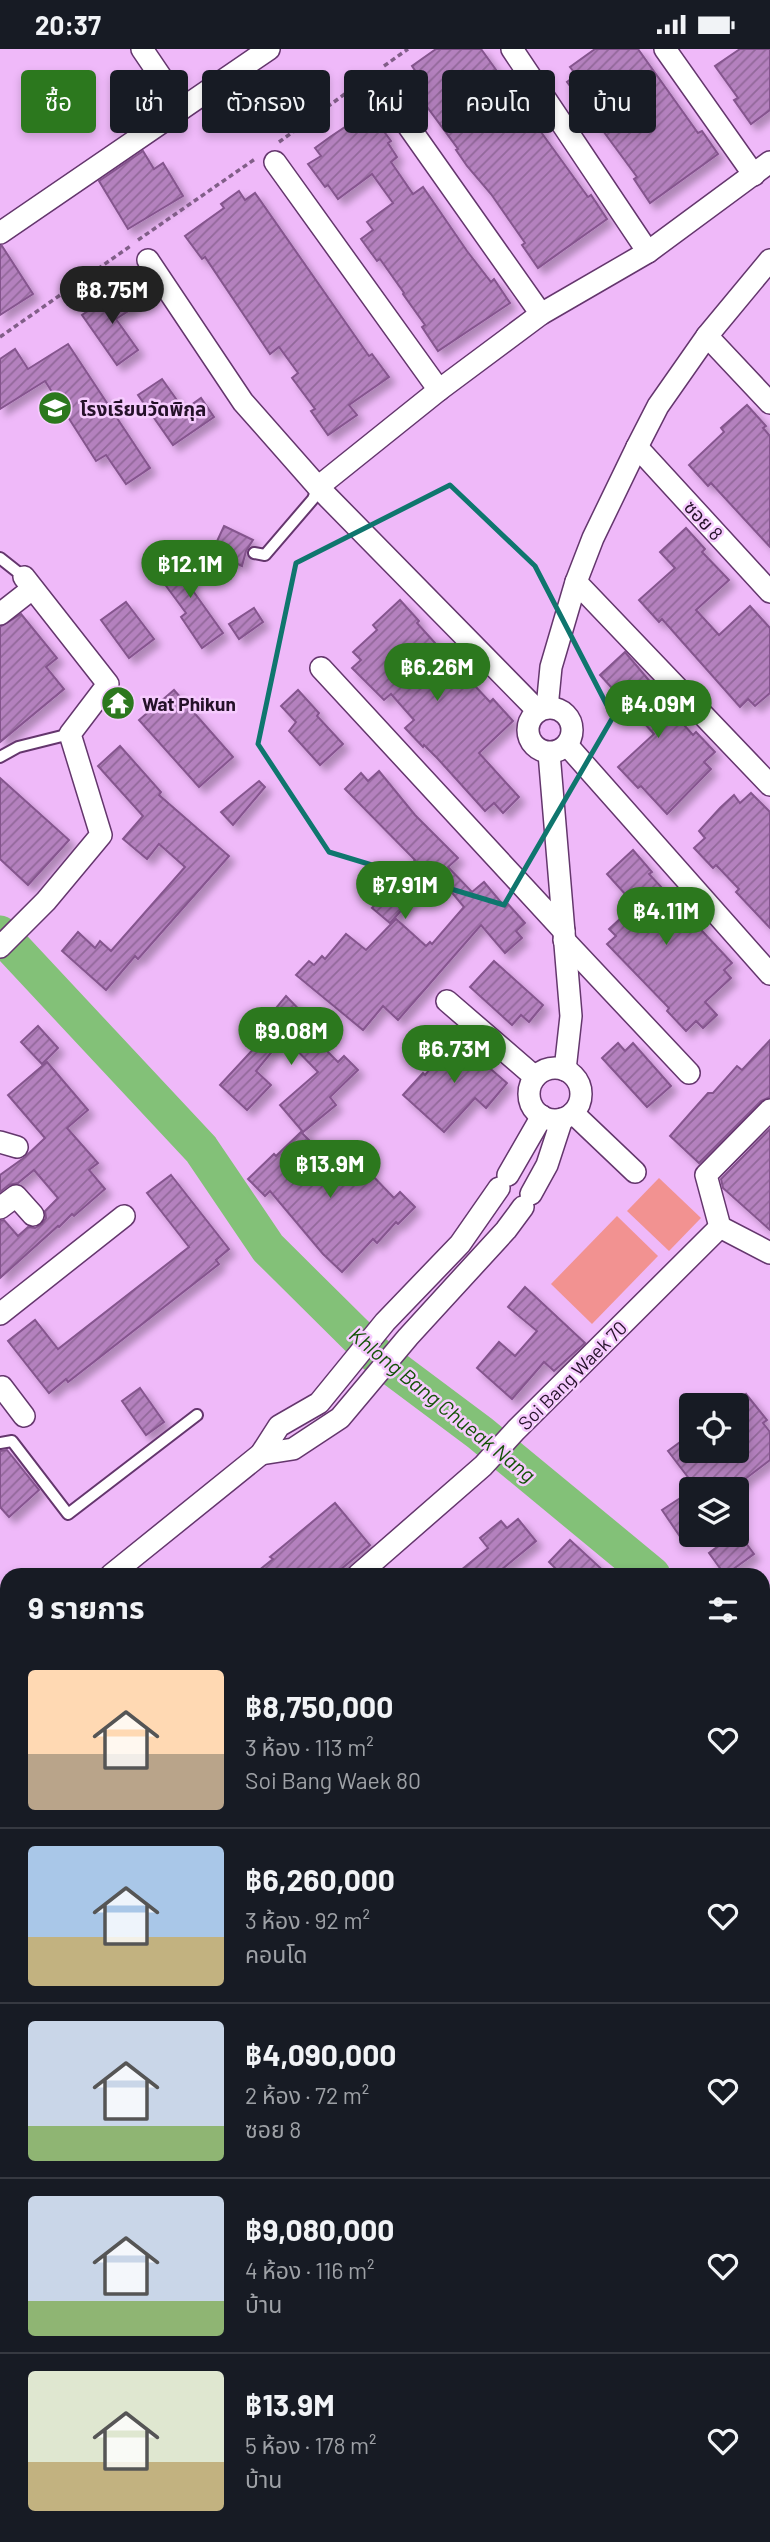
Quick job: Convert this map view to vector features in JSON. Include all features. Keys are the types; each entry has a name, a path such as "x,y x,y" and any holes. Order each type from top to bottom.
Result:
{"street":[{"path":"142,49 156,70"},
{"path":"188,104 269,49"},
{"path":"512,49 648,252"},
{"path":"318,487 439,390 541,314 648,252 762,169 665,49"},
{"path":"0,233 146,133"},
{"path":"412,133 541,314"},
{"path":"267,156 439,390"},
{"path":"148,260 243,402 318,487 543,710"},
{"path":"543,710 551,667 576,582 593,538 658,405 707,336 770,260"},
{"path":"707,336 770,403"},
{"name":"ซอย 8","path":"637,447 770,592"},
{"path":"576,582 770,785"},
{"path":"0,614 28,583 107,684 70,734 101,835 46,901 0,947"},
{"path":"321,668 689,1073"},
{"path":"565,1070 571,1016 564,935 558,749 572,731 568,717 555,709 543,710 529,722 528,736 536,748 558,749 770,974"},
{"path":"447,1001 535,1076"},
{"path":"120,1568 261,1454 279,1426 319,1403 385,1322 460,1244 503,1182 559,1116 580,1102 580,1086 576,1078 565,1070 545,1069 535,1076 529,1089 531,1106 559,1116 635,1173"},
{"path":"770,1110 706,1175 720,1227 770,1253"},
{"path":"261,1454 293,1449 340,1418 408,1337 480,1259 527,1201 547,1165 559,1116"},
{"path":"0,1208 16,1196 33,1215"},
{"path":"0,1314 124,1216"},
{"name":"Soi Bang Waek 70","path":"366,1568 483,1466 720,1227"}],"lane":[{"path":"254,553 265,555 313,499 318,487"},
{"path":"0,558 28,583"},
{"path":"0,757 18,747 70,734"},
{"path":"0,1443 12,1441 68,1514 197,1415"}],"path":[{"path":"384,70 408,49"},
{"path":"0,337 267,156 344,100"}],"highlighted area":[{"path":"450,485 535,566 613,717 504,905 329,852 258,744 296,563"}],"shaded area":[{"path":"659,1178 701,1218 669,1251 627,1211"},
{"path":"617,1216 658,1256 592,1324 551,1284"}],"building":[{"path":"436,49 481,49 496,70 442,70 442,127 428,108 428,70 415,70 412,66"},
{"path":"595,49 638,49 653,70 572,70 570,67"},
{"path":"740,49 770,49 770,110 751,124 734,100 738,98 715,66"},
{"path":"656,74 698,133 702,131 718,154 650,203 634,179 637,177 605,133 656,133"},
{"path":"344,128 344,133 385,133 397,157 391,162 413,194 423,187 467,251 491,282 494,279 510,303 438,351 404,293 380,259 377,261 361,239 373,230 367,222 393,203 372,174 338,199 308,164 321,156 315,148"},
{"path":"446,133 542,133 607,219 538,268 522,245 525,243 491,194 467,166 456,150 458,149"},
{"path":"143,151 154,169 163,163 183,196 128,229 99,181"},
{"path":"239,191 245,200 255,193 369,356 372,354 389,377 349,405 357,415 328,435 311,411 315,409 292,378 298,373 279,347 270,354 205,257 202,259 185,236 224,208 221,204"},
{"path":"0,246 33,294 0,315"},
{"path":"120,289 133,308 116,319 138,350 117,365 82,315"},
{"path":"68,344 150,468 126,484 106,455 96,461 45,381 0,409 0,359 15,349 28,369"},
{"path":"162,379 184,410 201,398 214,417 173,445 138,395"},
{"path":"747,405 766,426 763,428 770,436 770,547 711,483 708,486 689,465 724,432 721,428"},
{"path":"224,526 253,540 246,551 242,566 212,552"},
{"path":"686,528 705,549 702,552 729,580 696,610 719,635 750,606 770,628 770,693 755,706 748,699 740,707 662,619 659,622 639,600 675,568 660,552"},
{"path":"189,552 202,570 186,581 223,633 202,648 181,617 186,613 158,575"},
{"path":"400,600 444,653 490,702 493,699 513,721 479,753 519,797 503,813 494,803 485,811 438,759 405,728 414,720 391,694 384,700 352,668 361,660 353,652 377,630 373,625"},
{"path":"126,602 154,639 129,658 101,620"},
{"path":"254,608 263,622 239,639 229,624"},
{"path":"21,614 57,658 46,667 64,689 0,742 0,627"},
{"path":"625,652 693,735 696,732 715,752 704,762 711,769 667,814 641,786 638,788 618,767 654,734 600,675"},
{"path":"174,690 233,757 199,787 139,720"},
{"path":"298,690 343,744 320,765 289,731 296,722 281,706"},
{"path":"120,746 161,792 159,795 229,856 138,959 135,956 106,990 62,951 78,932 95,948 100,941 111,951 185,867 159,844 147,859 123,839 143,816 98,766"},
{"path":"379,771 415,815 458,858 448,867 472,892 484,882 505,907 508,904 525,923 516,931 522,938 505,953 481,925 398,1020 383,1006 363,1030 296,975 309,961 314,965 322,956 325,959 346,934 366,950 396,919 426,946 430,942 432,944 464,907 444,883 442,886 432,876 390,923 372,908 415,860 345,789 361,773 368,781"},
{"path":"0,778 69,840 28,885 0,859"},
{"path":"259,781 265,787 233,825 221,812"},
{"path":"751,793 770,812 770,928 736,892 739,889 716,865 713,868 694,848 705,838 699,831 720,808 734,795 740,803"},
{"path":"633,850 652,872 649,874 732,963 724,970 731,978 705,1002 717,1015 703,1028 696,1021 686,1031 667,1011 669,1008 607,944 616,936 609,929 635,905 607,874"},
{"path":"494,961 543,1005 529,1022 521,1015 512,1025 470,987"},
{"path":"286,996 316,1027 310,1034 338,1062 344,1056 358,1070 330,1097 336,1105 303,1132 280,1105 318,1072 284,1037 256,1071 271,1085 247,1110 220,1085 259,1043 252,1037"},
{"path":"38,1026 58,1048 42,1064 21,1042"},
{"path":"458,1036 507,1083 486,1108 475,1098 444,1132 403,1095 423,1073 425,1075"},
{"path":"770,1040 770,1097 761,1101 699,1163 670,1136 708,1093 713,1093 737,1066 742,1070"},
{"path":"618,1043 625,1051 633,1043 671,1086 647,1107 602,1058"},
{"path":"47,1062 88,1110 67,1128 98,1163 89,1170 105,1189 74,1216 72,1214 0,1278 0,1221 4,1220 18,1236 28,1227 35,1228 42,1224 46,1218 45,1211 58,1198 34,1170 18,1183 9,1185 0,1192 0,1175 45,1138 8,1095"},
{"path":"770,1129 770,1230 723,1188 721,1179"},
{"path":"301,1132 326,1157 332,1151 361,1180 369,1172 394,1198 400,1192 415,1207 398,1224 396,1222 377,1243 373,1239 342,1272 323,1254 270,1191 265,1196 248,1179"},
{"path":"171,1175 229,1249 216,1260 219,1264 68,1382 66,1379 49,1393 8,1341 35,1320 58,1349 189,1247 147,1193"},
{"path":"525,1287 585,1343 554,1371 544,1362 512,1399 477,1368 499,1342 515,1356 537,1331 508,1307"},
{"path":"140,1388 164,1422 146,1435 122,1401"},
{"path":"749,1398 767,1420 763,1423 770,1432 770,1460 748,1477 688,1477 668,1451 679,1443 679,1463 749,1463"},
{"path":"7,1450 39,1490 9,1517 0,1507 0,1451"},
{"path":"679,1499 679,1535 662,1510"},
{"path":"335,1503 370,1545 342,1568 262,1568 273,1559 270,1557"},
{"path":"518,1519 536,1541 503,1568 464,1568 488,1548 480,1538 501,1521 507,1528"},
{"path":"570,1540 600,1568 555,1568 549,1562"},
{"path":"717,1547 749,1547 754,1554 735,1568 720,1568 709,1553"}],"waterway":[{"name":"Khlong Bang Chueak Nang","path":"0,934 201,1149 268,1248 377,1356 480,1433 644,1568"}],"place":[{"name":"โรงเรียนวัดพิกุล","path":"55,408"},
{"name":"Wat Phikun","path":"118,703"}]}
